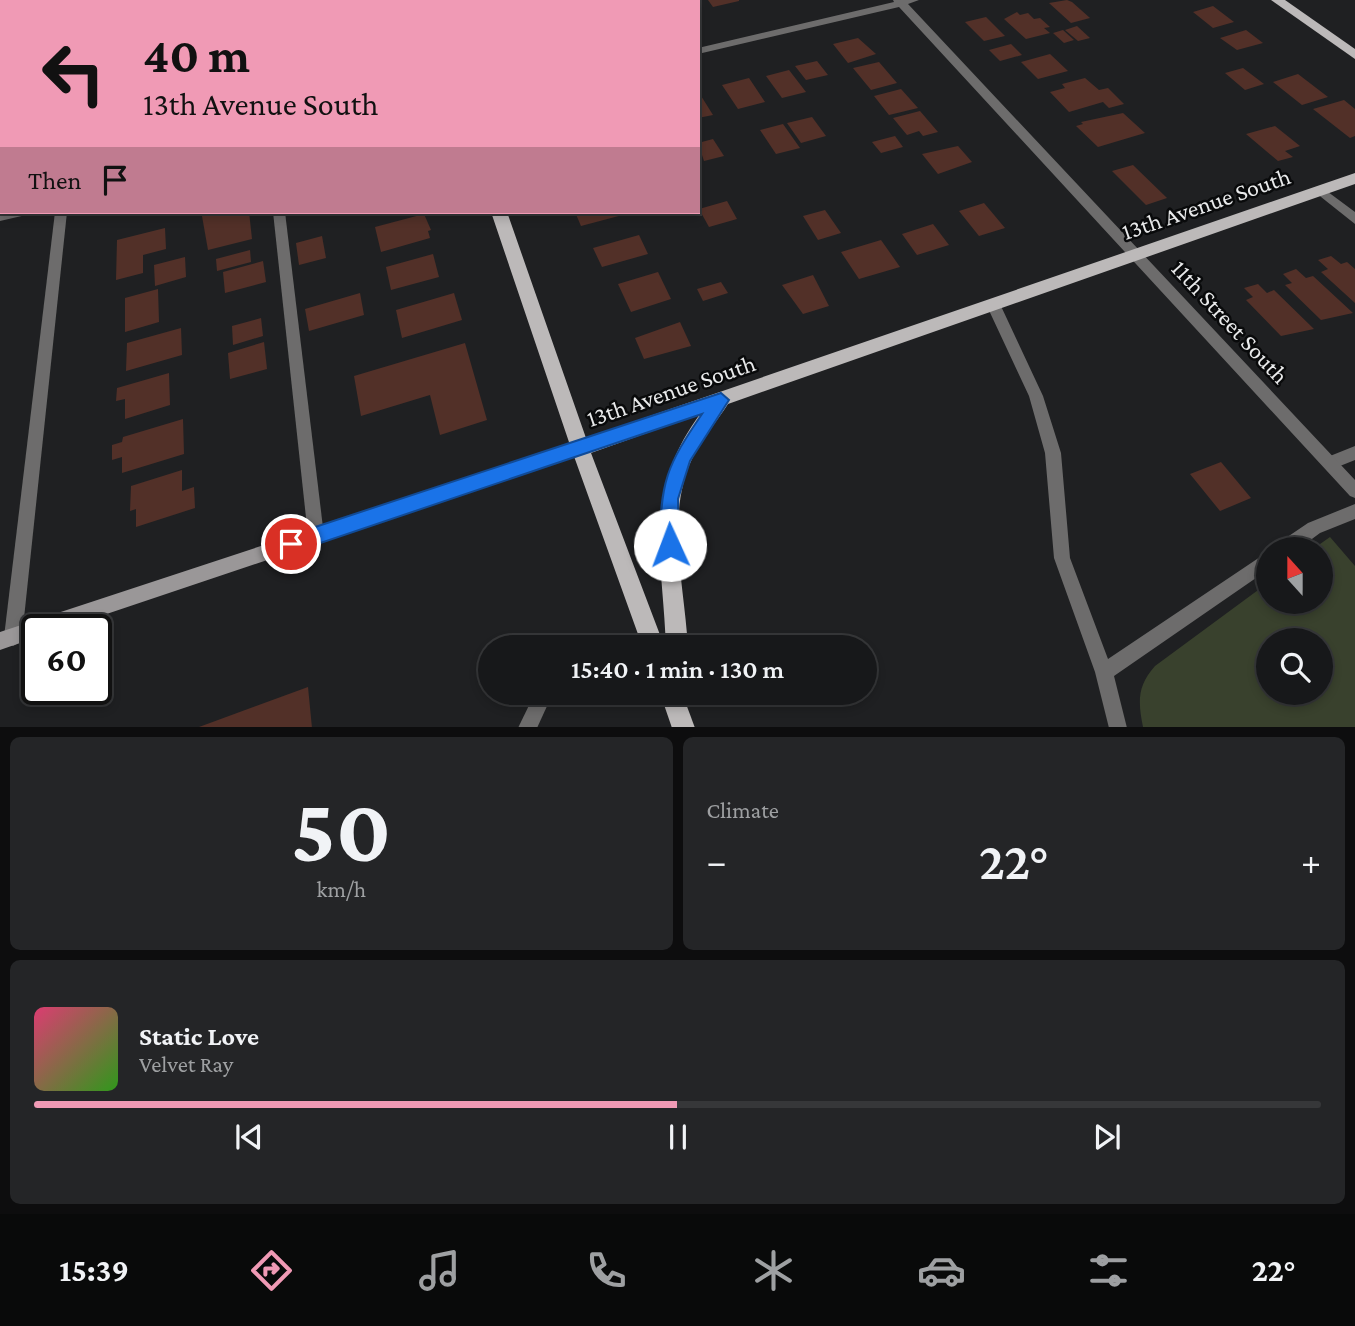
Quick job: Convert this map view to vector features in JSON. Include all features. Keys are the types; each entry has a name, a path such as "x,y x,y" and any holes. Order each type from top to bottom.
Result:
{"main road":[{"path":"1277,0 1355,55"},
{"name":"13th Avenue South","path":"7,639 721,400 1355,178"},
{"path":"500,214 647,635"},
{"path":"676,635 668,524 669,499 682,458 721,400"}],"street":[{"path":"700,51 914,0"},
{"name":"11th Street South","path":"900,2 1355,491"},
{"path":"1321,190 1355,219"},
{"path":"7,639 61,214"},
{"path":"279,214 316,536"},
{"path":"993,304 1036,396 1053,453 1062,558 1104,672 1118,727"},
{"path":"1330,463 1355,453"},
{"path":"1301,537 1314,528 1355,511"},
{"path":"1104,672 1256,568"},
{"path":"527,727 538,705"}],"green space":[{"path":"1334,542 1355,566 1355,727 1143,727 1140,695 1145,680 1155,666 1256,592 1256,614 1334,614"}],"building":[{"path":"708,0 739,0 739,1 713,7"},
{"path":"1067,0 1090,18 1071,23 1049,3"},
{"path":"1213,6 1234,22 1213,28 1193,12"},
{"path":"1017,12 1020,15 1028,13 1034,19 1040,18 1050,27 1044,28 1050,33 1026,39 1004,19"},
{"path":"986,17 1005,36 984,41 965,22"},
{"path":"1077,26 1090,38 1078,41 1065,30"},
{"path":"1063,30 1074,40 1064,43 1053,33"},
{"path":"1246,30 1263,43 1237,50 1220,38"},
{"path":"858,38 876,54 848,63 833,44"},
{"path":"1011,44 1022,55 1000,61 989,50"},
{"path":"1050,54 1068,71 1038,79 1021,62"},
{"path":"817,61 828,75 806,80 795,66"},
{"path":"879,62 897,83 871,90 853,68"},
{"path":"1243,68 1264,84 1245,90 1225,73"},
{"path":"789,70 806,92 782,98 766,76"},
{"path":"1298,74 1328,97 1302,105 1273,82"},
{"path":"749,78 765,102 738,109 722,85"},
{"path":"1085,78 1099,90 1108,88 1124,104 1109,108 1103,102 1069,112 1050,92 1065,88 1062,84"},
{"path":"901,89 918,108 889,115 874,96"},
{"path":"700,94 713,115 700,118"},
{"path":"1344,100 1355,109 1355,136 1350,138 1313,109"},
{"path":"920,111 938,132 923,136 919,131 907,135 893,118"},
{"path":"1123,113 1145,133 1098,147 1076,126 1083,124 1081,122"},
{"path":"812,117 826,136 801,143 787,123"},
{"path":"783,124 800,148 776,154 760,130"},
{"path":"1275,126 1300,146 1285,151 1293,157 1278,161 1246,134"},
{"path":"895,136 903,147 881,153 872,142"},
{"path":"713,139 724,156 704,161 700,142"},
{"path":"958,146 972,162 938,174 922,154"},
{"path":"1133,165 1167,198 1146,205 1112,171"},
{"path":"727,201 737,219 709,227 700,209"},
{"path":"984,203 1005,228 979,236 959,211"},
{"path":"825,210 841,233 818,240 803,216"},
{"path":"249,214 252,239 208,250 202,216"},
{"path":"424,214 431,230 428,231 430,238 381,252 375,227"},
{"path":"576,214 626,214 581,226"},
{"path":"933,224 949,245 917,255 902,234"},
{"path":"165,228 166,249 143,255 143,273 116,280 117,240"},
{"path":"639,235 648,254 602,267 593,248"},
{"path":"322,236 326,258 299,265 296,243"},
{"path":"881,240 900,267 859,279 841,252"},
{"path":"250,250 251,262 217,271 216,259"},
{"path":"433,254 439,277 391,290 386,267"},
{"path":"1331,256 1341,264 1347,262 1355,269 1355,303 1321,272 1328,269 1318,260"},
{"path":"185,257 186,277 155,286 154,265"},
{"path":"263,261 266,282 225,293 223,272"},
{"path":"1296,269 1306,278 1313,276 1353,313 1321,320 1285,285 1292,283 1283,274"},
{"path":"658,272 671,299 631,312 618,284"},
{"path":"813,275 829,306 803,314 782,285"},
{"path":"721,282 728,293 703,301 697,289"},
{"path":"1258,284 1267,293 1274,290 1314,329 1281,336 1246,300 1253,297 1244,288"},
{"path":"158,289 159,322 125,332 125,298"},
{"path":"360,293 364,315 309,331 305,309"},
{"path":"454,293 462,320 402,338 396,310"},
{"path":"261,318 263,336 233,345 232,326"},
{"path":"680,322 691,346 644,359 635,338"},
{"path":"181,328 182,355 126,371 127,343"},
{"path":"264,342 267,369 230,379 228,353"},
{"path":"465,343 487,420 440,435 430,395 361,416 354,376"},
{"path":"169,373 170,405 125,419 125,399 116,401 117,388"},
{"path":"183,419 184,454 122,473 122,457 112,460 112,445 122,442 123,437"},
{"path":"1221,462 1251,498 1220,511 1190,474"},
{"path":"182,470 182,491 194,487 195,508 136,527 136,509 130,511 131,486"},
{"path":"308,687 312,727 199,727"}],"route":[{"path":"291,544 474,485 721,400 682,458 669,499 670,545"}]}
